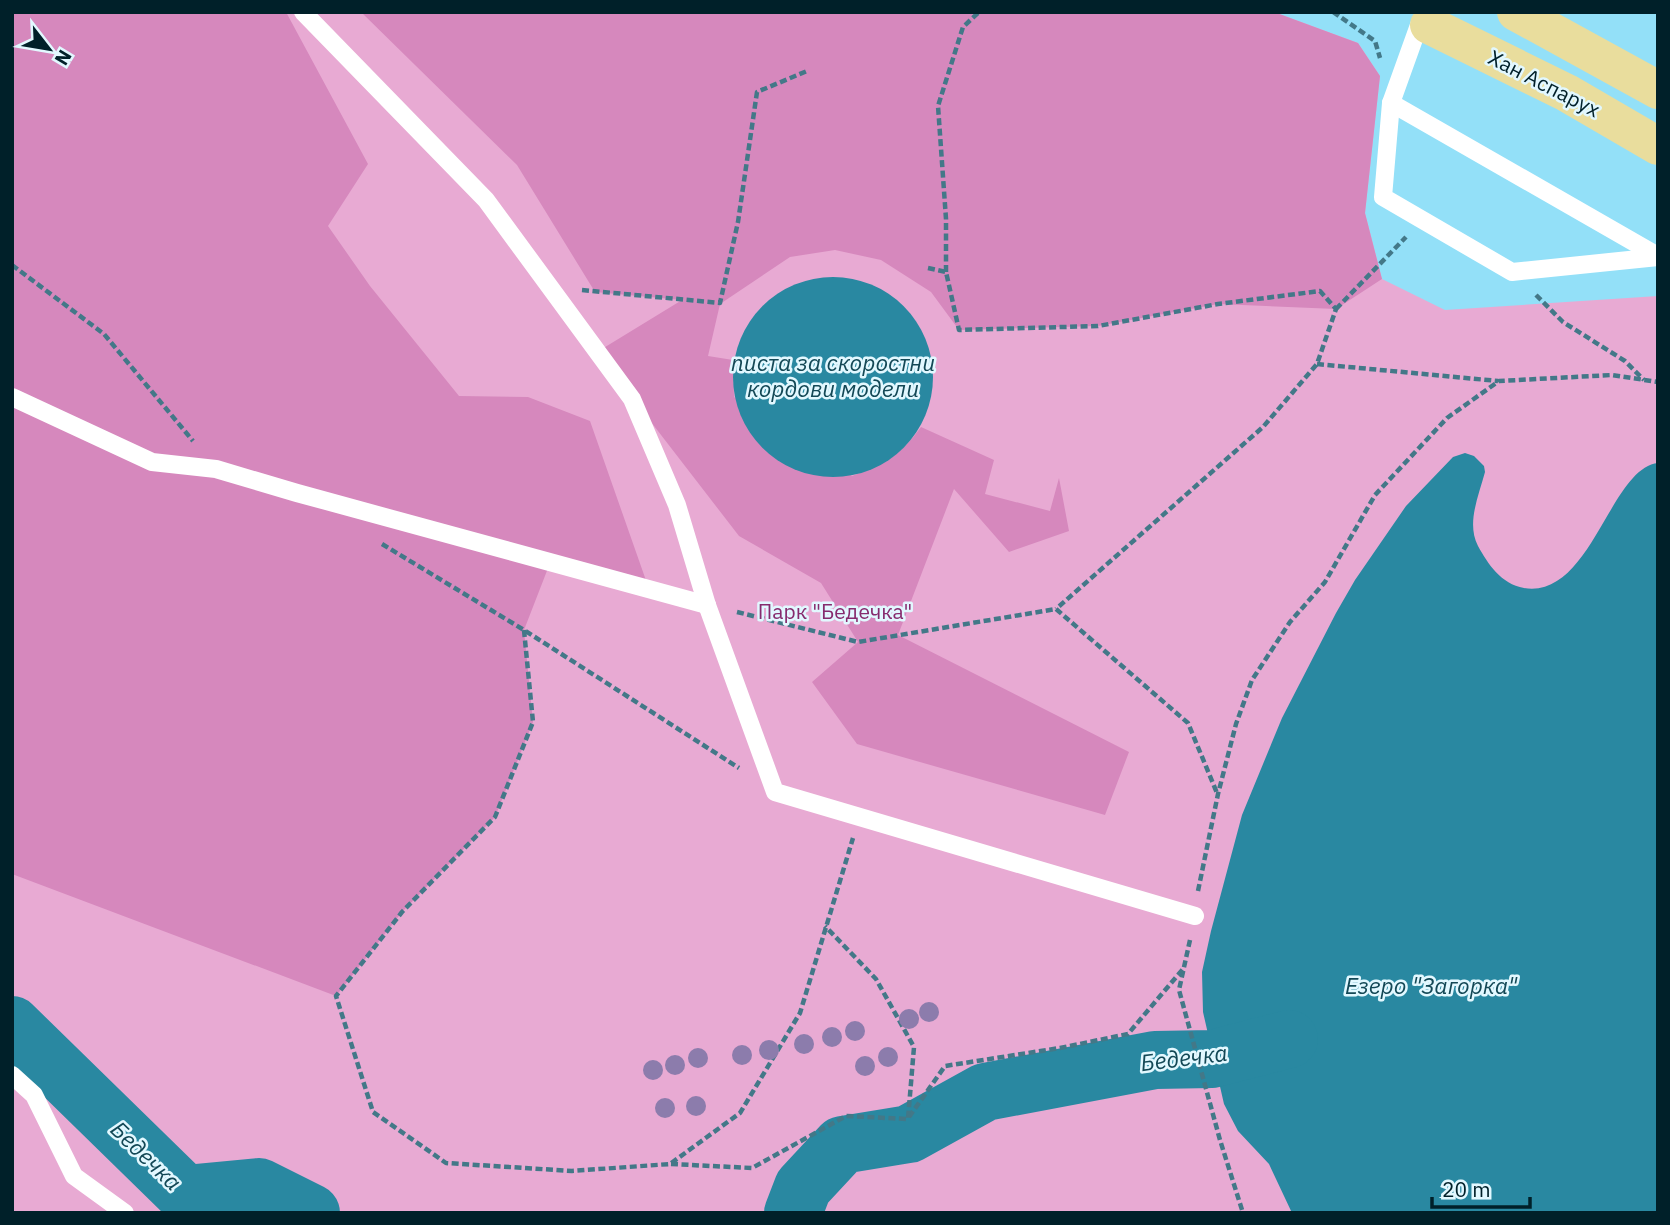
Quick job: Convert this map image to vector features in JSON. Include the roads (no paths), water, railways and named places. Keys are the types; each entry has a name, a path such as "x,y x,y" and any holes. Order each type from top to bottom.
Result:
{"main road":[{"path":"1516,12 1658,90"},
{"name":"Хан Аспарух","path":"1425,19 1567,93 1658,145"}],"lane":[{"path":"303,12 486,200 632,399 677,505 707,605 775,792 1195,916"},
{"path":"1425,19 1391,103 1383,197 1512,272 1658,257"},
{"path":"1391,103 1658,257"},
{"path":"12,397 152,462 216,469 297,494 707,605"},
{"path":"12,1075 34,1095 74,1176 125,1213"}],"water":[{"name":"писта за скоростни кордови модели","path":"833,277 871,284 904,306 926,339 933,377 926,415 904,448 871,470 833,477 795,470 762,448 740,415 733,377 740,339 762,306 795,284"},
{"name":"Езеро \"Загорка\"","path":"1465,453 1474,456 1484,466 1485,472 1473,519 1478,546 1502,578 1524,588 1547,586 1566,574 1583,555 1626,486 1641,470 1658,463 1658,1213 1292,1213 1269,1164 1238,1131 1224,1104 1203,1012 1202,972 1242,815 1282,718 1355,580 1406,506 1453,457"}],"waterway":[{"name":"Бедечка","path":"12,1025 185,1194 259,1187 311,1213"},
{"name":"Бедечка","path":"793,1213 803,1187 842,1145 909,1134 985,1092 1155,1060 1212,1059 1289,1039"}],"park label":[{"name":"Парк \"Бедечка\"","path":"835,612"}]}
